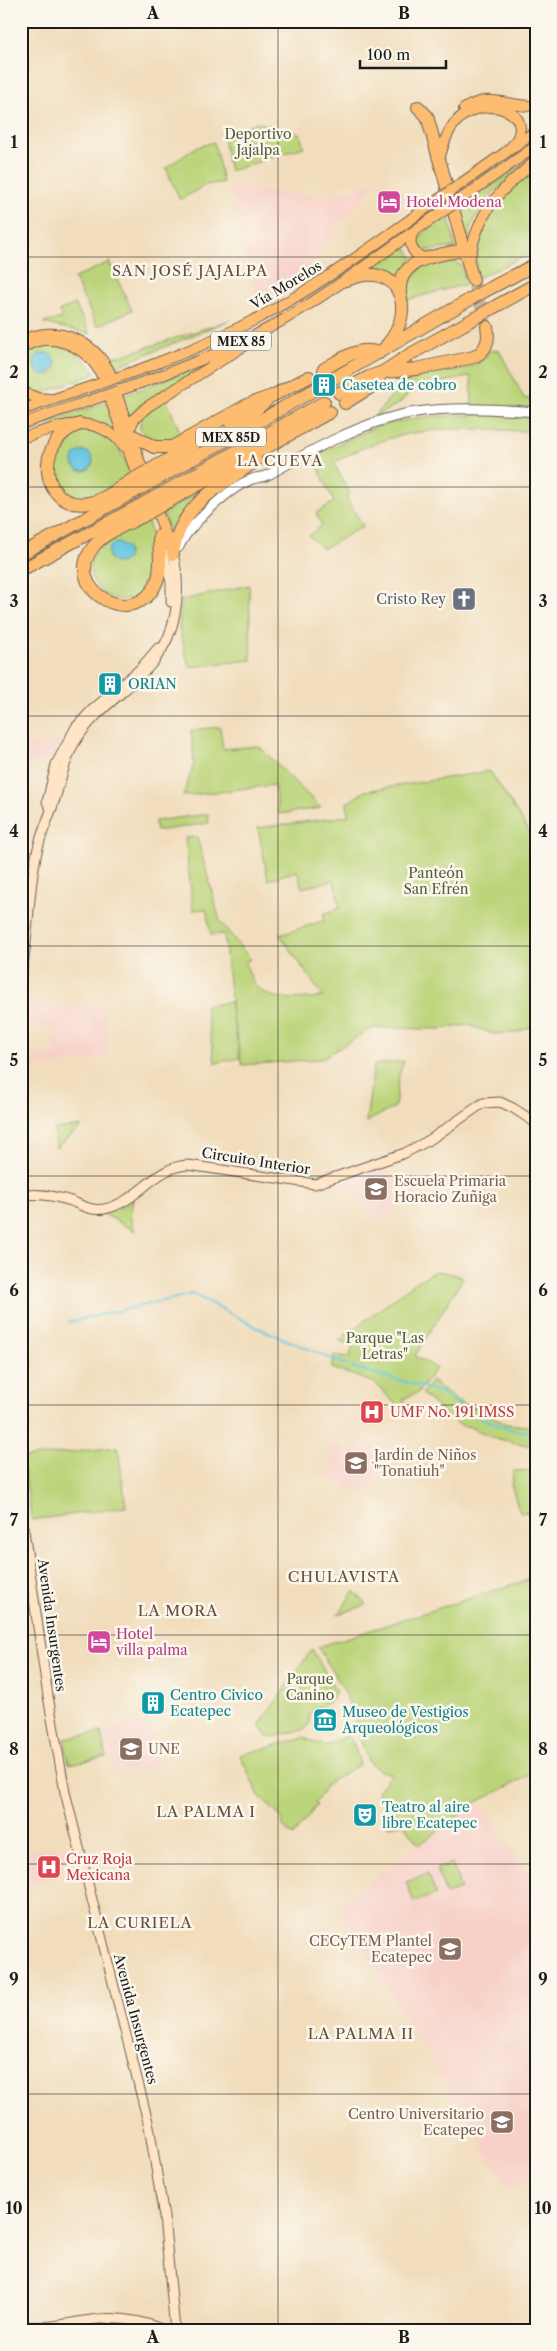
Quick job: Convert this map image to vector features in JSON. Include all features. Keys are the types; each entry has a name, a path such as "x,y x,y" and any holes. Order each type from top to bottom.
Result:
{"highway":[{"path":"418,107 427,116 472,280"},
{"path":"379,353 398,331 403,309 400,281 407,270 426,258 464,250"},
{"path":"331,380 483,292 536,264"},
{"path":"348,280 364,275 378,276 392,283 400,293"},
{"path":"342,398 371,387 383,372 409,354 536,284"},
{"path":"383,372 416,369 474,357 481,353 486,346 487,327"},
{"path":"324,369 362,350 379,353"},
{"path":"129,432 154,448 172,447 249,404 272,396 309,377"},
{"name":"MEX 85D","path":"21,554 150,476 316,389"},
{"path":"150,476 253,412 272,396"},
{"name":"MEX 85D","path":"21,570 141,511 327,407 280,439"},
{"path":"80,424 62,434 49,452 47,470 55,490 68,500 85,503 96,501 132,487"},
{"path":"159,501 280,439"},
{"path":"174,558 178,531 192,508 266,454 280,439"},
{"path":"141,511 101,539 90,551 86,562 86,574 89,584 96,594 105,601 121,605 132,604 147,595 154,586 160,572 158,536"}],"main road":[{"path":"437,155 449,124 459,113 473,104 498,100 521,106 536,106"},
{"path":"437,155 454,124 471,112 490,107 505,108 517,119 519,126 517,137 507,151"},
{"name":"Vía Morelos","path":"21,410 167,360 258,318 340,269 536,131"},
{"name":"Vía Morelos","path":"21,424 172,372 264,330 348,280 536,146"},
{"path":"469,265 476,232 489,206 504,187 536,161"},
{"path":"413,232 410,242 412,248 418,256 426,258"},
{"path":"129,432 134,419 147,407 245,346 264,330"},
{"path":"21,341 39,334 66,335 93,351 106,374 90,357 69,344 46,340 33,342 21,349"},
{"path":"21,391 36,398 59,398"},
{"path":"21,976 37,849 72,748 86,726 152,666 166,645 176,610 177,580 174,558 129,432 115,400 130,457 158,536 169,574 171,590 168,620 163,639 147,662 91,711 72,734 56,764 47,802 50,807"},
{"path":"21,438 66,425 93,425 110,432 123,445 130,457"},
{"name":"Circuito Interior","path":"21,1196 57,1197 91,1210 104,1209 122,1203 170,1168 188,1165 316,1184 405,1153 431,1139 483,1103 500,1102 536,1123"},
{"name":"Avenida Insurgentes","path":"21,1510 48,1696 65,1792 145,2107 152,2143 164,2218 175,2330"},
{"path":"21,2325 35,2328 94,2319 126,2319 140,2321 164,2330"}],"street":[{"path":"174,558 184,537 195,523 249,480 266,476 289,461 381,421 411,413 457,410 536,412"}],"shaded area":[{"path":"375,179 376,181 289,290 280,296 257,303 230,187 321,196 349,192"},
{"path":"61,740 53,760 21,765 21,747"},
{"path":"27,1003 50,1003 51,1009 104,1003 110,1057 37,1068 21,1063 21,1057 54,1056 54,1027 21,1029 21,1014"},
{"name":"Escuela Primaria Horacio Zuñiga","path":"381,1165 410,1198 377,1224 344,1181"},
{"name":"Jardín de Niños \"Tonatiuh\"","path":"327,1446 390,1447 367,1496 331,1479"},
{"name":"UNE","path":"150,1722 156,1768 115,1775 105,1731"},
{"name":"CECyTEM Plantel Ecatepec","path":"478,1803 536,1886 536,2181 508,2188 337,1905"},
{"name":"Cruz Roja Mexicana","path":"67,1844 73,1873 29,1882 23,1853"}],"green space":[{"name":"Deportivo Jajalpa","path":"256,122 300,134 304,147 230,171 224,143 225,138"},
{"path":"214,142 223,182 205,185 180,200 166,168 195,148"},
{"path":"536,156 488,197 471,226 468,243 459,208"},
{"path":"536,167 536,251 477,278 477,258 481,237 492,208 506,191"},
{"path":"448,216 456,247 423,251 417,241 427,230"},
{"path":"405,244 413,258 395,281 371,269"},
{"path":"437,258 449,259 461,265 466,284 407,300 403,289 413,269"},
{"path":"109,262 132,310 97,326 74,278"},
{"path":"75,304 90,334 43,323 62,318 59,311"},
{"path":"230,320 113,368 109,356 121,356"},
{"path":"43,345 61,347 80,355 96,374 36,395 22,388 21,354 27,349"},
{"path":"236,347 143,404 136,409 129,421 121,397 194,368"},
{"path":"499,350 524,398 536,400 536,409 472,406 471,376 413,389 401,402 373,418 406,382 421,376 469,367 486,357 488,351"},
{"path":"166,398 182,437 168,442 154,442 142,434 140,429 141,420 144,415"},
{"path":"107,402 120,435 110,428 90,421 69,421 36,426"},
{"path":"490,414 536,418 536,432 482,429 432,431 407,434 358,450 334,463 350,494 346,497 363,526 323,549 309,536 322,525 316,513 334,502 313,456 377,426 422,417"},
{"path":"76,429 97,430 116,443 132,475 90,497 81,497 65,491 55,477 52,469 52,460 56,448"},
{"path":"221,479 197,497 184,511 172,538 163,513"},
{"path":"148,522 154,545 155,575 142,593 133,598 121,600 103,594 92,577 90,567 93,557 108,542"},
{"path":"249,585 251,660 189,667 179,627 182,600"},
{"path":"220,727 223,749 259,746 321,808 279,814 274,785 183,796 194,764 191,730"},
{"name":"Panteón San Efrén","path":"490,771 536,842 536,1025 515,1033 493,1034 469,1025 441,1029 372,1028 321,1059 242,1065 232,1012 224,934 211,935 206,909 193,910 185,838 197,837 220,921 250,959 245,963 255,985 269,995 287,999 323,997 280,935 325,920 323,914 340,908 334,880 302,888 297,871 268,880 258,828 348,816 347,803 365,791"},
{"path":"208,814 209,823 156,831 155,821"},
{"path":"230,1002 240,1058 215,1063 205,1006"},
{"path":"404,1061 399,1075 395,1107 366,1122 374,1065"},
{"path":"82,1126 56,1148 54,1129"},
{"path":"133,1199 130,1217 135,1231 100,1212 119,1209"},
{"name":"Parque \"Las Letras\"","path":"435,1271 463,1278 415,1356 436,1368 418,1393 404,1398 404,1413 375,1383 332,1368 334,1355 349,1357 353,1347 339,1340 416,1282"},
{"path":"432,1381 464,1405 477,1408 506,1424 536,1427 536,1447 494,1438 455,1422 422,1394"},
{"path":"118,1447 126,1507 32,1520 22,1458"},
{"path":"536,1470 536,1511 520,1513 511,1484 514,1471"},
{"path":"536,1577 536,1772 477,1802 419,1845 403,1824 387,1826 388,1811 377,1791 392,1774 380,1771 368,1762 345,1692 318,1647"},
{"path":"354,1591 367,1605 338,1614"},
{"name":"Parque Canino","path":"312,1649 336,1692 329,1702 311,1711 310,1723 306,1729 268,1738 259,1726"},
{"path":"101,1732 106,1757 69,1764 64,1739"},
{"path":"347,1736 353,1742 360,1764 328,1783 315,1803 317,1805 293,1836 283,1827 281,1817 259,1796 240,1755 304,1738 319,1744 329,1745"},
{"path":"452,1863 461,1889 446,1894 436,1868"},
{"path":"428,1874 436,1894 414,1902 406,1882"}],"water":[{"path":"45,353 53,356 56,364 53,372 45,375 37,372 34,364 37,356"},
{"path":"83,451 90,454 93,461 90,468 83,471 76,468 73,461 76,454"},
{"path":"118,543 125,546 128,553 125,560 118,563 111,560 108,553 111,546"}],"waterway":[{"path":"69,1322 193,1294 258,1328 347,1365"},
{"path":"352,1367 440,1392 472,1414 508,1429 536,1433"}],"tunnel":[{"path":"473,280 487,327"}],"place":[{"name":"Hotel Modena","path":"389,202"},
{"name":"Casetea de cobro","path":"324,385"},
{"name":"Cristo Rey","path":"464,599"},
{"name":"ORIAN","path":"110,684"},
{"name":"Escuela Primaria Horacio Zuñiga","path":"376,1189"},
{"name":"UMF No. 191 IMSS","path":"372,1412"},
{"name":"Jardín de Niños \"Tonatiuh\"","path":"356,1463"},
{"name":"Hotel villa palma","path":"99,1642"},
{"name":"Centro Civico Ecatepec","path":"153,1703"},
{"name":"Museo de Vestigios Arqueológicos","path":"325,1720"},
{"name":"UNE","path":"131,1749"},
{"name":"Teatro al aire libre Ecatepec","path":"365,1815"},
{"name":"Cruz Roja Mexicana","path":"49,1867"},
{"name":"CECyTEM Plantel Ecatepec","path":"450,1949"},
{"name":"Centro Universitario Ecatepec","path":"502,2122"}],"district":[{"name":"SAN JOSÉ JAJALPA","path":"190,270"},
{"name":"LA CUEVA","path":"280,460"},
{"name":"CHULAVISTA","path":"344,1576"},
{"name":"LA MORA","path":"178,1610"},
{"name":"LA PALMA I","path":"206,1811"},
{"name":"LA CURIELA","path":"140,1922"},
{"name":"LA PALMA II","path":"361,2033"}]}
